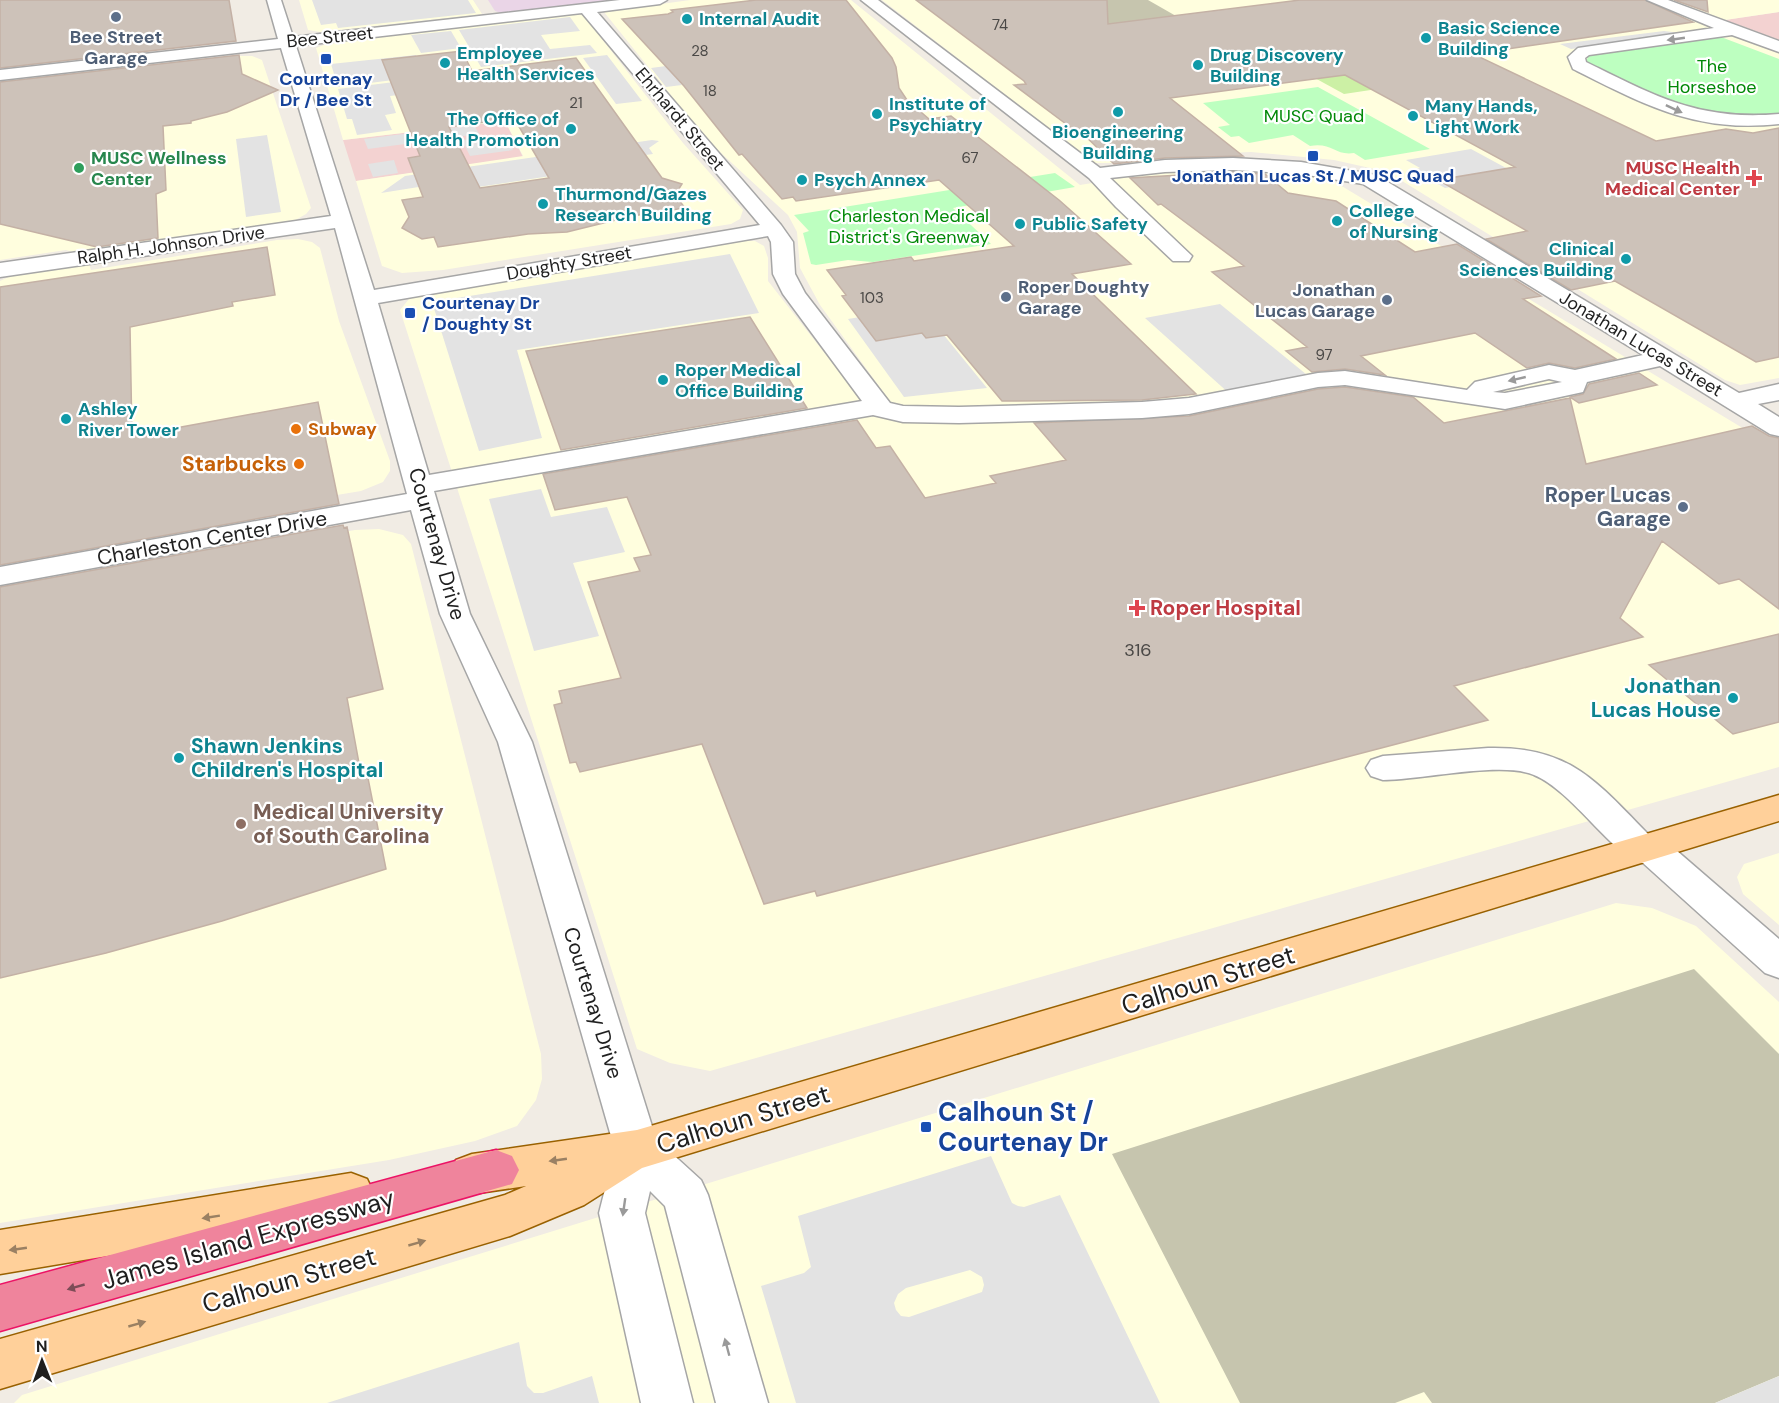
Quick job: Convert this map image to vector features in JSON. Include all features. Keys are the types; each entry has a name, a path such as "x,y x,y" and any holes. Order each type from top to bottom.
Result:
{"highway":[{"name":"James Island Expressway","path":"0,1308 496,1170"}],"main road":[{"name":"Calhoun Street","path":"0,1252 496,1170 637,1150 1779,808"},
{"name":"Calhoun Street","path":"0,1364 510,1215 568,1190 637,1150"}],"street":[{"name":"Courtenay Drive","path":"274,0 343,220 455,614 515,742 637,1150"},
{"name":"Bee Street","path":"0,75 286,42 486,12 586,8 660,0"},
{"path":"868,0 1096,174 1123,203 1181,256"},
{"path":"1654,0 1779,47"},
{"name":"Ehrhardt Street","path":"586,8 774,229"},
{"path":"1734,30 1584,51 1576,57 1576,61 1586,68 1686,115 1724,123 1779,119"},
{"path":"685,124 712,129 738,159"},
{"name":"Jonathan Lucas Street","path":"1096,174 1202,164 1266,164 1318,168 1369,179 1779,428"},
{"name":"Ralph H. Johnson Drive","path":"0,270 343,220"},
{"path":"774,229 782,242 784,274 794,294 879,406 903,414 959,415 1142,410 1190,406 1318,380 1345,378 1473,398 1484,387 1549,372 1575,377 1665,358"},
{"name":"Doughty Street","path":"365,298 774,229"},
{"path":"1737,402 1779,392"},
{"name":"Charleston Center Drive","path":"0,576 421,492 879,406"},
{"path":"1383,768 1411,769 1482,761 1528,760 1546,766 1583,792 1645,849 1779,962"},
{"path":"667,1403 622,1213 637,1150 685,1195 742,1403"}],"shaded area":[{"path":"299,0 473,0 482,14 320,32 308,30"},
{"path":"312,0 468,0 476,13 338,28 336,23 321,25"},
{"path":"488,0 628,0 504,14 495,11"},
{"name":"Roper Hospital","path":"690,0 851,0 1080,185 1141,175 1207,170 1303,173 1335,182 1779,450 1779,767 710,1071 670,1063 637,1049 400,310 409,299 426,292 743,241 755,241 764,246 768,258 768,281 863,402 889,400 820,305 800,268 797,232 788,215 707,140 604,12"},
{"path":"882,0 1641,0 1779,52 1779,378 1740,385 1725,380 1394,176 1379,170 1334,160 1251,152 1182,155 1152,163 1094,163"},
{"path":"1019,0 1148,0 1183,20 1071,34"},
{"path":"1670,0 1779,0 1779,12 1725,20"},
{"path":"1779,12 1779,40 1725,20"},
{"path":"575,13 584,16 683,143 743,210 740,219 731,224 443,270 402,273 382,266 356,181 523,156 505,121 343,140 316,48 331,42"},
{"path":"570,17 580,31 541,35 550,49 590,45 597,53 481,67 459,30"},
{"path":"451,31 461,48 421,53 411,35"},
{"path":"1664,31 1688,34 1571,49 1560,44"},
{"path":"416,55 425,76 338,87 331,64"},
{"path":"607,55 642,101 616,104 583,58"},
{"path":"231,56 252,56 262,60 311,208 306,214 292,222 79,254 66,250 0,260 0,83"},
{"path":"666,66 682,85 666,87 651,68"},
{"path":"467,73 474,86 390,96 396,113 385,115 392,130 357,135 352,119 347,119 338,89"},
{"path":"505,121 523,157 356,181 343,140"},
{"path":"474,125 479,134 368,149 364,139"},
{"path":"505,134 513,150 470,156 462,140"},
{"path":"267,135 281,212 246,217 236,139"},
{"path":"652,140 659,141 649,148 653,154 608,160 623,165 478,187 450,182 381,193 405,176"},
{"path":"1471,149 1519,175 1445,188 1413,170 1420,168 1406,160"},
{"path":"394,160 398,173 373,177 368,164"},
{"name":"Ashley River Tower","path":"298,239 312,242 320,248 339,321 390,461 390,471 383,482 361,491 127,530 0,554 0,281 17,273 81,264 89,264 91,270 277,240"},
{"path":"730,254 759,313 517,350 542,438 479,451 432,302"},
{"path":"1220,304 1312,379 1231,395 1145,318"},
{"path":"921,307 987,388 904,397 848,319"},
{"path":"541,489 551,517 607,507 625,552 573,563 599,636 534,651 489,499"},
{"name":"Medical University of South Carolina","path":"379,529 403,535 411,544 541,1054 542,1079 536,1100 517,1126 475,1141 389,1160 0,1223 0,594 355,530"},
{"path":"1779,853 1779,925 1743,894 1737,877 1744,864"},
{"path":"1616,903 1652,908 1696,926 1779,1002 1779,1403 14,1403 22,1395"},
{"path":"1694,969 1779,1054 1779,1376 1715,1403 1432,1403 1424,1392 1395,1403 1240,1403 1112,1154"},
{"path":"991,1156 1012,1203 1024,1207 1060,1195 1160,1403 796,1403 761,1286 804,1273 811,1267 798,1216","holes":["970,1270 982,1277 984,1285 982,1292 909,1317 901,1316 896,1310 894,1303 898,1294 906,1288"]},
{"path":"519,1342 527,1386 534,1393 543,1393 592,1376 599,1403 327,1403"},
{"path":"1779,1376 1779,1403 1715,1403"}],"green space":[{"name":"The Horseshoe","path":"1713,34 1779,59 1779,115 1752,119 1701,114 1595,68 1586,61 1590,54"},
{"path":"1450,57 1484,73 1344,94 1313,77"},
{"name":"MUSC Quad","path":"1318,87 1430,149 1365,160 1354,153 1342,153 1317,145 1310,146 1293,135 1249,143 1239,136 1231,137 1218,127 1230,125 1203,103"},
{"name":"Charleston Medical District's Greenway","path":"1055,173 1075,187 953,208 991,244 873,262 848,260 816,265 811,264 803,233 809,231 794,215"}],"building":[{"name":"Bee Street Garage","path":"0,0 229,0 236,41 0,68"},
{"path":"756,0 846,0 892,58 896,67 899,88 907,100 929,119 951,116 1059,200 1131,264 1072,274 1196,394 1142,400 1002,401 947,335 926,338 922,333 876,341 842,296 846,295 827,270 911,257 914,261 1014,246 939,180 796,201 793,197 782,199 742,154 739,155 684,86 622,19 668,14 673,12 671,10"},
{"path":"916,0 1107,0 1108,24 1300,0 1645,0 1693,22 1473,54 1656,141 1726,129 1753,133 1779,128 1779,357 1756,362 1615,281 1571,290 1486,239 1527,231 1438,180 1515,167 1345,75 1170,98 1243,156 1165,158 1114,164 1078,129 1074,130 1014,85 1026,84 1024,81"},
{"path":"1674,0 1707,0 1708,12"},
{"path":"462,51 472,71 576,58 662,178 682,184 675,195 685,208 632,216 567,232 528,234 438,247 434,237 422,239 402,228 409,217 402,200 423,197 408,158 420,156 382,60","holes":["514,118 549,178 480,188 449,127"]},
{"path":"239,55 242,74 278,90 227,112 191,121 191,123 163,126 166,190 156,194 158,238 97,247 0,224 0,82"},
{"path":"1233,172 1265,174 1288,193 1336,201 1415,252 1457,244 1541,296 1523,299 1616,359 1575,368 1549,363 1527,368 1475,333 1361,356 1385,375 1345,369 1312,372 1286,351 1307,347 1212,272 1244,266 1161,204 1158,205 1130,178"},
{"name":"Ashley River Tower","path":"267,247 275,295 232,302 233,306 130,327 132,436 318,402 339,504 0,565 0,287"},
{"name":"Roper Medical Office Building","path":"750,317 807,408 561,450 526,351"},
{"path":"1639,373 1657,385 1579,403 1570,397 1583,394 1589,384"},
{"name":"Roper Hospital","path":"1345,387 1413,397 1444,423 1570,398 1586,464 1752,426 1769,436 1779,438 1779,609 1739,579 1719,584 1662,541 1620,618 1643,637 1454,686 1488,720 817,896 815,891 764,904 702,744 580,772 576,762 570,763 554,705 562,703 559,691 621,678 588,582 640,571 634,558 651,555 627,497 555,510 543,474 857,420 876,448 890,446 925,498 996,483 990,476 1066,460 1034,423 1189,416 1318,389"},
{"name":"Shawn Jenkins Children's Hospital","path":"343,525 344,528 347,527 383,689 347,698 361,774 367,773 386,869 222,921 106,953 0,978 0,587"},
{"name":"Jonathan Lucas House","path":"1779,634 1779,722 1733,734 1649,665"}],"place":[{"name":"Bee Street Garage","path":"116,17"},
{"name":"Internal Audit","path":"687,19"},
{"name":"Basic Science Building","path":"1426,38"},
{"name":"Courtenay Dr / Bee St","path":"326,59"},
{"name":"Employee Health Services","path":"445,63"},
{"name":"Drug Discovery Building","path":"1198,65"},
{"name":"Bioengineering Building","path":"1118,112"},
{"name":"Institute of Psychiatry","path":"877,114"},
{"name":"Many Hands, Light Work","path":"1413,116"},
{"name":"The Office of Health Promotion","path":"571,129"},
{"name":"Jonathan Lucas St / MUSC Quad","path":"1313,156"},
{"name":"MUSC Wellness Center","path":"79,168"},
{"name":"MUSC Health Medical Center","path":"1754,178"},
{"name":"Psych Annex","path":"802,180"},
{"name":"Thurmond/Gazes Research Building","path":"543,204"},
{"name":"College of Nursing","path":"1337,221"},
{"name":"Public Safety","path":"1020,224"},
{"name":"Clinical Sciences Building","path":"1626,259"},
{"name":"Roper Doughty Garage","path":"1006,297"},
{"name":"Jonathan Lucas Garage","path":"1387,300"},
{"name":"Courtenay Dr / Doughty St","path":"410,313"},
{"name":"Roper Medical Office Building","path":"663,380"},
{"name":"Ashley River Tower","path":"66,419"},
{"name":"Subway","path":"296,429"},
{"name":"Starbucks","path":"299,464"},
{"name":"Roper Lucas Garage","path":"1683,507"},
{"name":"Roper Hospital","path":"1137,608"},
{"name":"Jonathan Lucas House","path":"1733,698"},
{"name":"Shawn Jenkins Children's Hospital","path":"179,758"},
{"name":"Medical University of South Carolina","path":"241,824"},
{"name":"Calhoun St / Courtenay Dr","path":"926,1127"}]}
